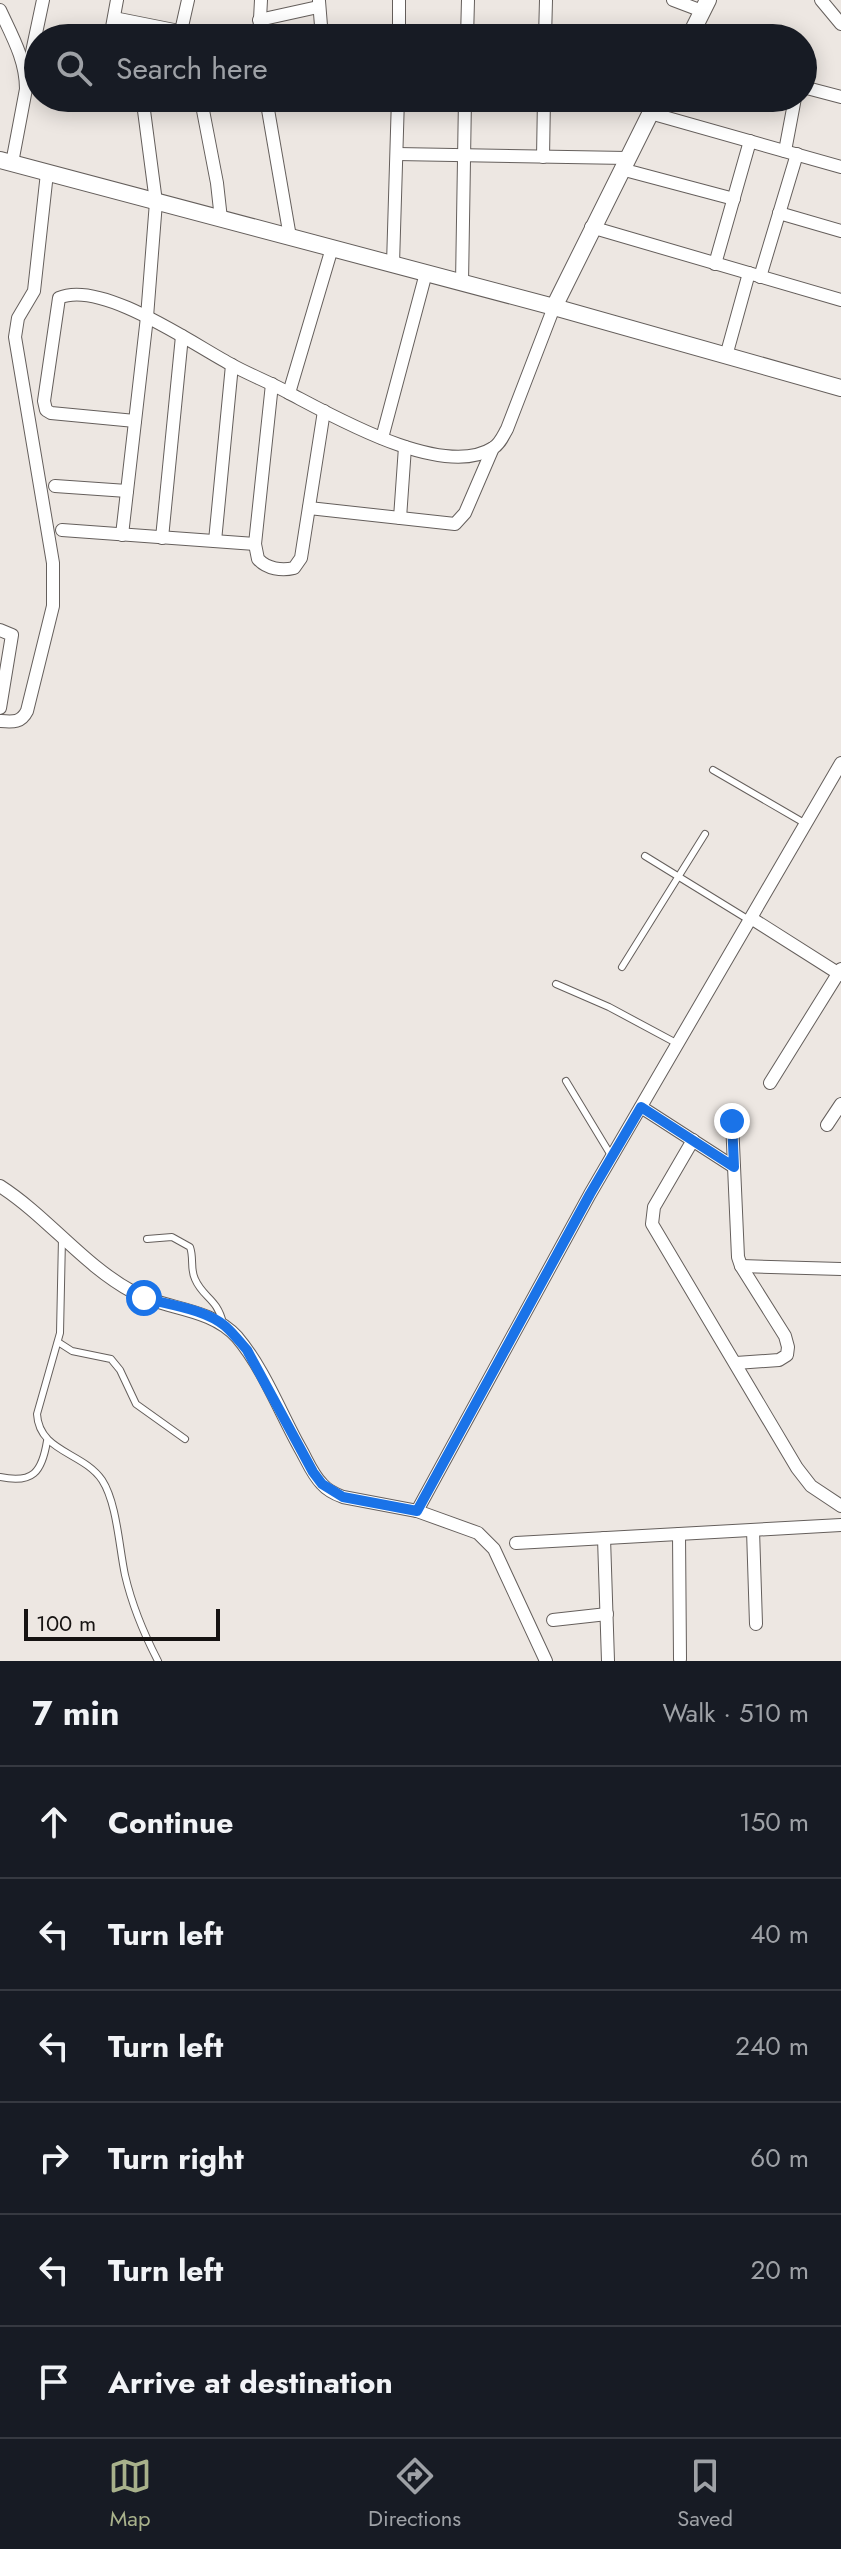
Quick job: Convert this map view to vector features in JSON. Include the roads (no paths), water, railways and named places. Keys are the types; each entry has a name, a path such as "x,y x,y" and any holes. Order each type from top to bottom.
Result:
{"street":[{"path":"39,24 43,0"},
{"path":"113,24 117,0"},
{"path":"183,24 188,0"},
{"path":"259,24 261,0"},
{"path":"399,0 399,24"},
{"path":"467,24 468,0"},
{"path":"545,24 546,0"},
{"path":"673,0 705,6 696,24"},
{"path":"821,0 841,24"},
{"path":"259,20 318,4 320,24"},
{"path":"0,10 24,63"},
{"path":"114,18 145,24"},
{"path":"817,91 841,97"},
{"path":"24,96 6,162 554,307 841,388"},
{"path":"122,535 147,317 156,202 144,112"},
{"path":"209,112 221,219"},
{"path":"268,112 290,237"},
{"path":"393,264 398,112"},
{"path":"462,283 465,112"},
{"path":"543,157 544,112"},
{"path":"309,508 448,525 459,522 493,448 507,429 554,307 591,227 650,112"},
{"path":"673,112 750,141 841,167"},
{"path":"726,356 779,213 791,152 794,112"},
{"path":"715,264 750,141"},
{"path":"397,154 543,157 624,163 734,199"},
{"path":"0,721 23,719 27,711 53,606 53,563 15,337 18,318 34,291 47,173"},
{"path":"779,213 841,231"},
{"path":"591,227 841,300"},
{"path":"289,393 332,248"},
{"path":"382,438 426,273"},
{"path":"135,421 46,410 44,401 52,332 59,298 79,295 113,302 324,411 405,447 452,457 470,457 493,448"},
{"path":"162,538 182,336"},
{"path":"215,541 232,365"},
{"path":"272,384 255,544 255,552 262,564 287,570 294,568 303,552 324,411"},
{"path":"400,518 405,447"},
{"path":"55,486 127,491"},
{"path":"62,530 255,544"},
{"path":"0,630 12,635 0,708"},
{"path":"417,1511 612,1157 841,763"},
{"path":"750,919 840,973 770,1083"},
{"path":"827,1125 841,1104"},
{"path":"641,1107 734,1167"},
{"path":"732,1121 736,1244 741,1266 785,1336 788,1347 787,1355 779,1360 736,1363"},
{"path":"693,1140 654,1207 652,1224 803,1477 841,1506"},
{"path":"0,1186 33,1208 111,1278 129,1290 144,1298 210,1317 223,1324 247,1350 322,1484 343,1497 417,1511 478,1533 487,1540 546,1661"},
{"path":"741,1266 841,1269"},
{"path":"516,1543 841,1525"},
{"path":"753,1530 756,1624"},
{"path":"679,1534 680,1659"},
{"path":"604,1538 608,1661"},
{"path":"553,1620 607,1614"}],"lane":[{"path":"713,770 806,824"},
{"path":"622,967 705,834"},
{"path":"645,856 750,919"},
{"path":"556,984 609,1007 678,1044"},
{"path":"566,1081 612,1157"},
{"path":"62,1234 61,1319 58,1342 37,1414 39,1428 47,1441 81,1460 105,1485 126,1578 143,1631 158,1661"},
{"path":"147,1239 172,1237 190,1247 194,1277 201,1289 216,1303 223,1324"},
{"path":"58,1342 72,1351 111,1359 120,1370 136,1404 185,1439"},
{"path":"0,1477 17,1479 36,1472 44,1460 47,1441"}]}
